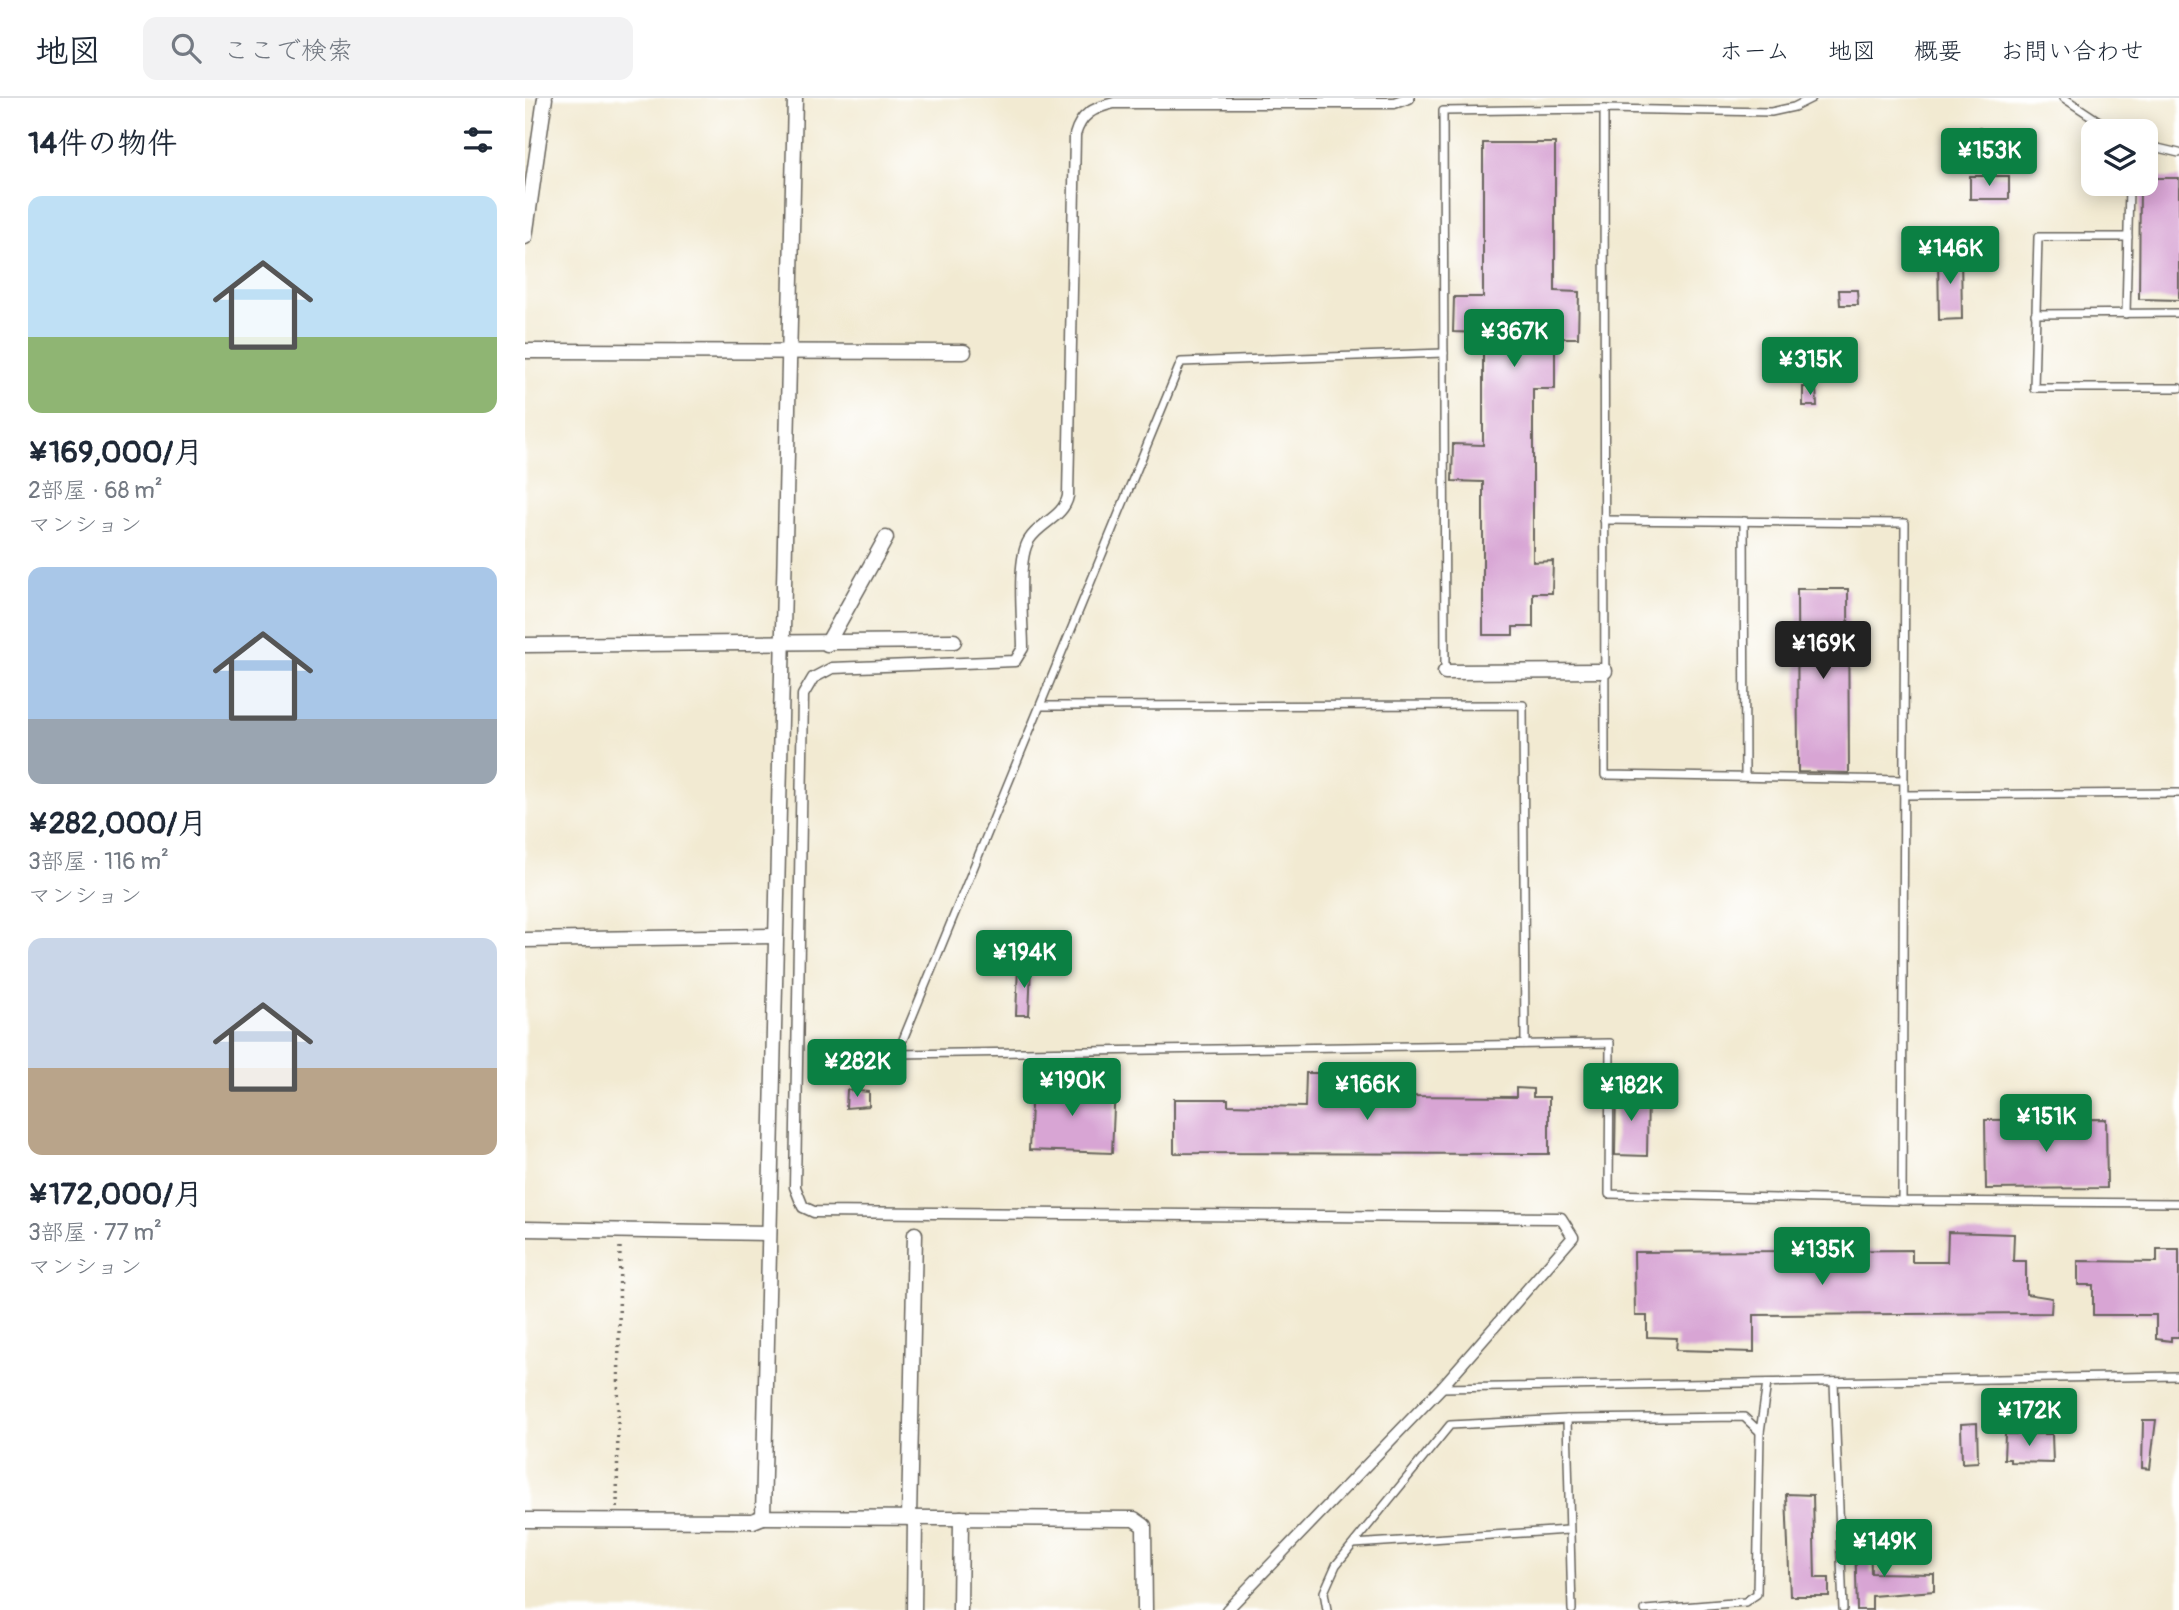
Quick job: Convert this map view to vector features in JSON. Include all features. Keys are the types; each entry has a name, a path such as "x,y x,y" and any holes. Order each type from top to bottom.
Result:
{"street":[{"path":"525,237 545,98"},
{"path":"763,1517 795,98"},
{"path":"1227,1610 1441,1388 1573,1237 1561,1218 814,1212 803,1207 795,1187 803,695 813,678 832,668 846,665 1015,661 1023,648 1024,551 1035,532 1062,510 1068,496 1075,135 1079,120 1088,112 1114,103 1394,103 1409,98"},
{"path":"525,351 964,352"},
{"path":"827,644 886,538"},
{"path":"525,645 782,645 954,641"},
{"path":"1445,672 1605,671"},
{"path":"525,940 776,936"},
{"path":"525,1229 769,1233"},
{"path":"914,1610 912,1518 915,1234"},
{"path":"525,1520 753,1521 763,1517 1134,1519 1144,1526 1145,1610"},
{"path":"960,1610 961,1518"}],"lane":[{"path":"1445,672 1443,111 1604,109 1771,112 1794,107 1812,98"},
{"path":"2064,98 2096,119"},
{"path":"1604,109 1605,775 1904,780"},
{"path":"2158,148 2179,153"},
{"path":"2126,314 2129,196"},
{"path":"2128,237 2038,237 2034,388 2179,388"},
{"path":"2035,314 2179,313"},
{"path":"1444,353 1181,362 897,1054 1610,1043 1609,1194 1902,1201 2179,1203"},
{"path":"1604,520 1905,523 1902,1201"},
{"path":"1744,521 1745,777"},
{"path":"1041,706 1523,705 1525,1044"},
{"path":"1904,795 2179,793"},
{"path":"1441,1388 2179,1376"},
{"path":"1834,1381 1843,1609"},
{"path":"1644,1610 1745,1602 1757,1594 1760,1432 1767,1382"},
{"path":"1327,1610 1324,1592 1327,1579 1450,1425 1567,1419 1744,1417 1760,1432"},
{"path":"1567,1419 1571,1610"},
{"path":"1354,1544 1568,1530"}],"path":[{"path":"617,1520 620,1230"}],"building":[{"path":"1980,128 1981,141 1964,142 1963,129"},
{"path":"1483,143 1555,143 1555,291 1579,292 1578,338 1555,338 1555,389 1533,389 1533,562 1553,561 1552,593 1533,593 1533,627 1513,627 1513,635 1483,635 1483,482 1452,481 1453,444 1483,445 1483,333 1453,332 1454,297 1483,297"},
{"path":"1970,176 2009,176 2009,199 1970,199"},
{"path":"2158,178 2179,178 2179,300 2139,299 2140,196 2158,196"},
{"path":"1938,252 1961,252 1962,319 1939,320"},
{"path":"1839,290 1857,290 1858,305 1840,305"},
{"path":"1803,387 1816,387 1817,406 1803,406"},
{"path":"1797,589 1848,589 1849,773 1798,772"},
{"path":"1018,966 1031,966 1029,1015 1016,1015"},
{"path":"1363,1069 1409,1071 1409,1096 1516,1097 1516,1088 1533,1089 1533,1097 1549,1097 1549,1154 1174,1153 1174,1099 1228,1099 1228,1105 1305,1107 1306,1073 1338,1073 1338,1084 1363,1085"},
{"path":"1032,1082 1115,1085 1112,1153 1029,1150"},
{"path":"847,1090 869,1092 869,1106 846,1108"},
{"path":"1616,1090 1648,1091 1647,1156 1615,1155"},
{"path":"2106,1119 2107,1188 1986,1189 1985,1120"},
{"path":"1948,1232 2014,1234 2013,1261 2026,1261 2026,1294 2052,1298 2051,1313 1754,1315 1754,1352 1676,1350 1677,1338 1647,1337 1647,1316 1635,1316 1634,1252 1784,1251 1784,1242 1800,1243 1799,1251 1912,1250 1912,1262 1947,1262"},
{"path":"2157,1249 2179,1249 2179,1337 2171,1337 2171,1341 2156,1339 2156,1315 2093,1315 2093,1285 2078,1285 2078,1261 2157,1262"},
{"path":"2143,1420 2156,1420 2150,1469 2142,1468"},
{"path":"1977,1423 1978,1462 1962,1463 1961,1424"},
{"path":"2005,1434 2052,1434 2053,1463 2010,1462 2010,1459 2004,1459"},
{"path":"1786,1494 1813,1495 1815,1578 1829,1578 1829,1596 1790,1596"},
{"path":"1855,1539 1870,1539 1871,1573 1934,1574 1934,1591 1872,1596 1872,1610 1857,1610"}]}
